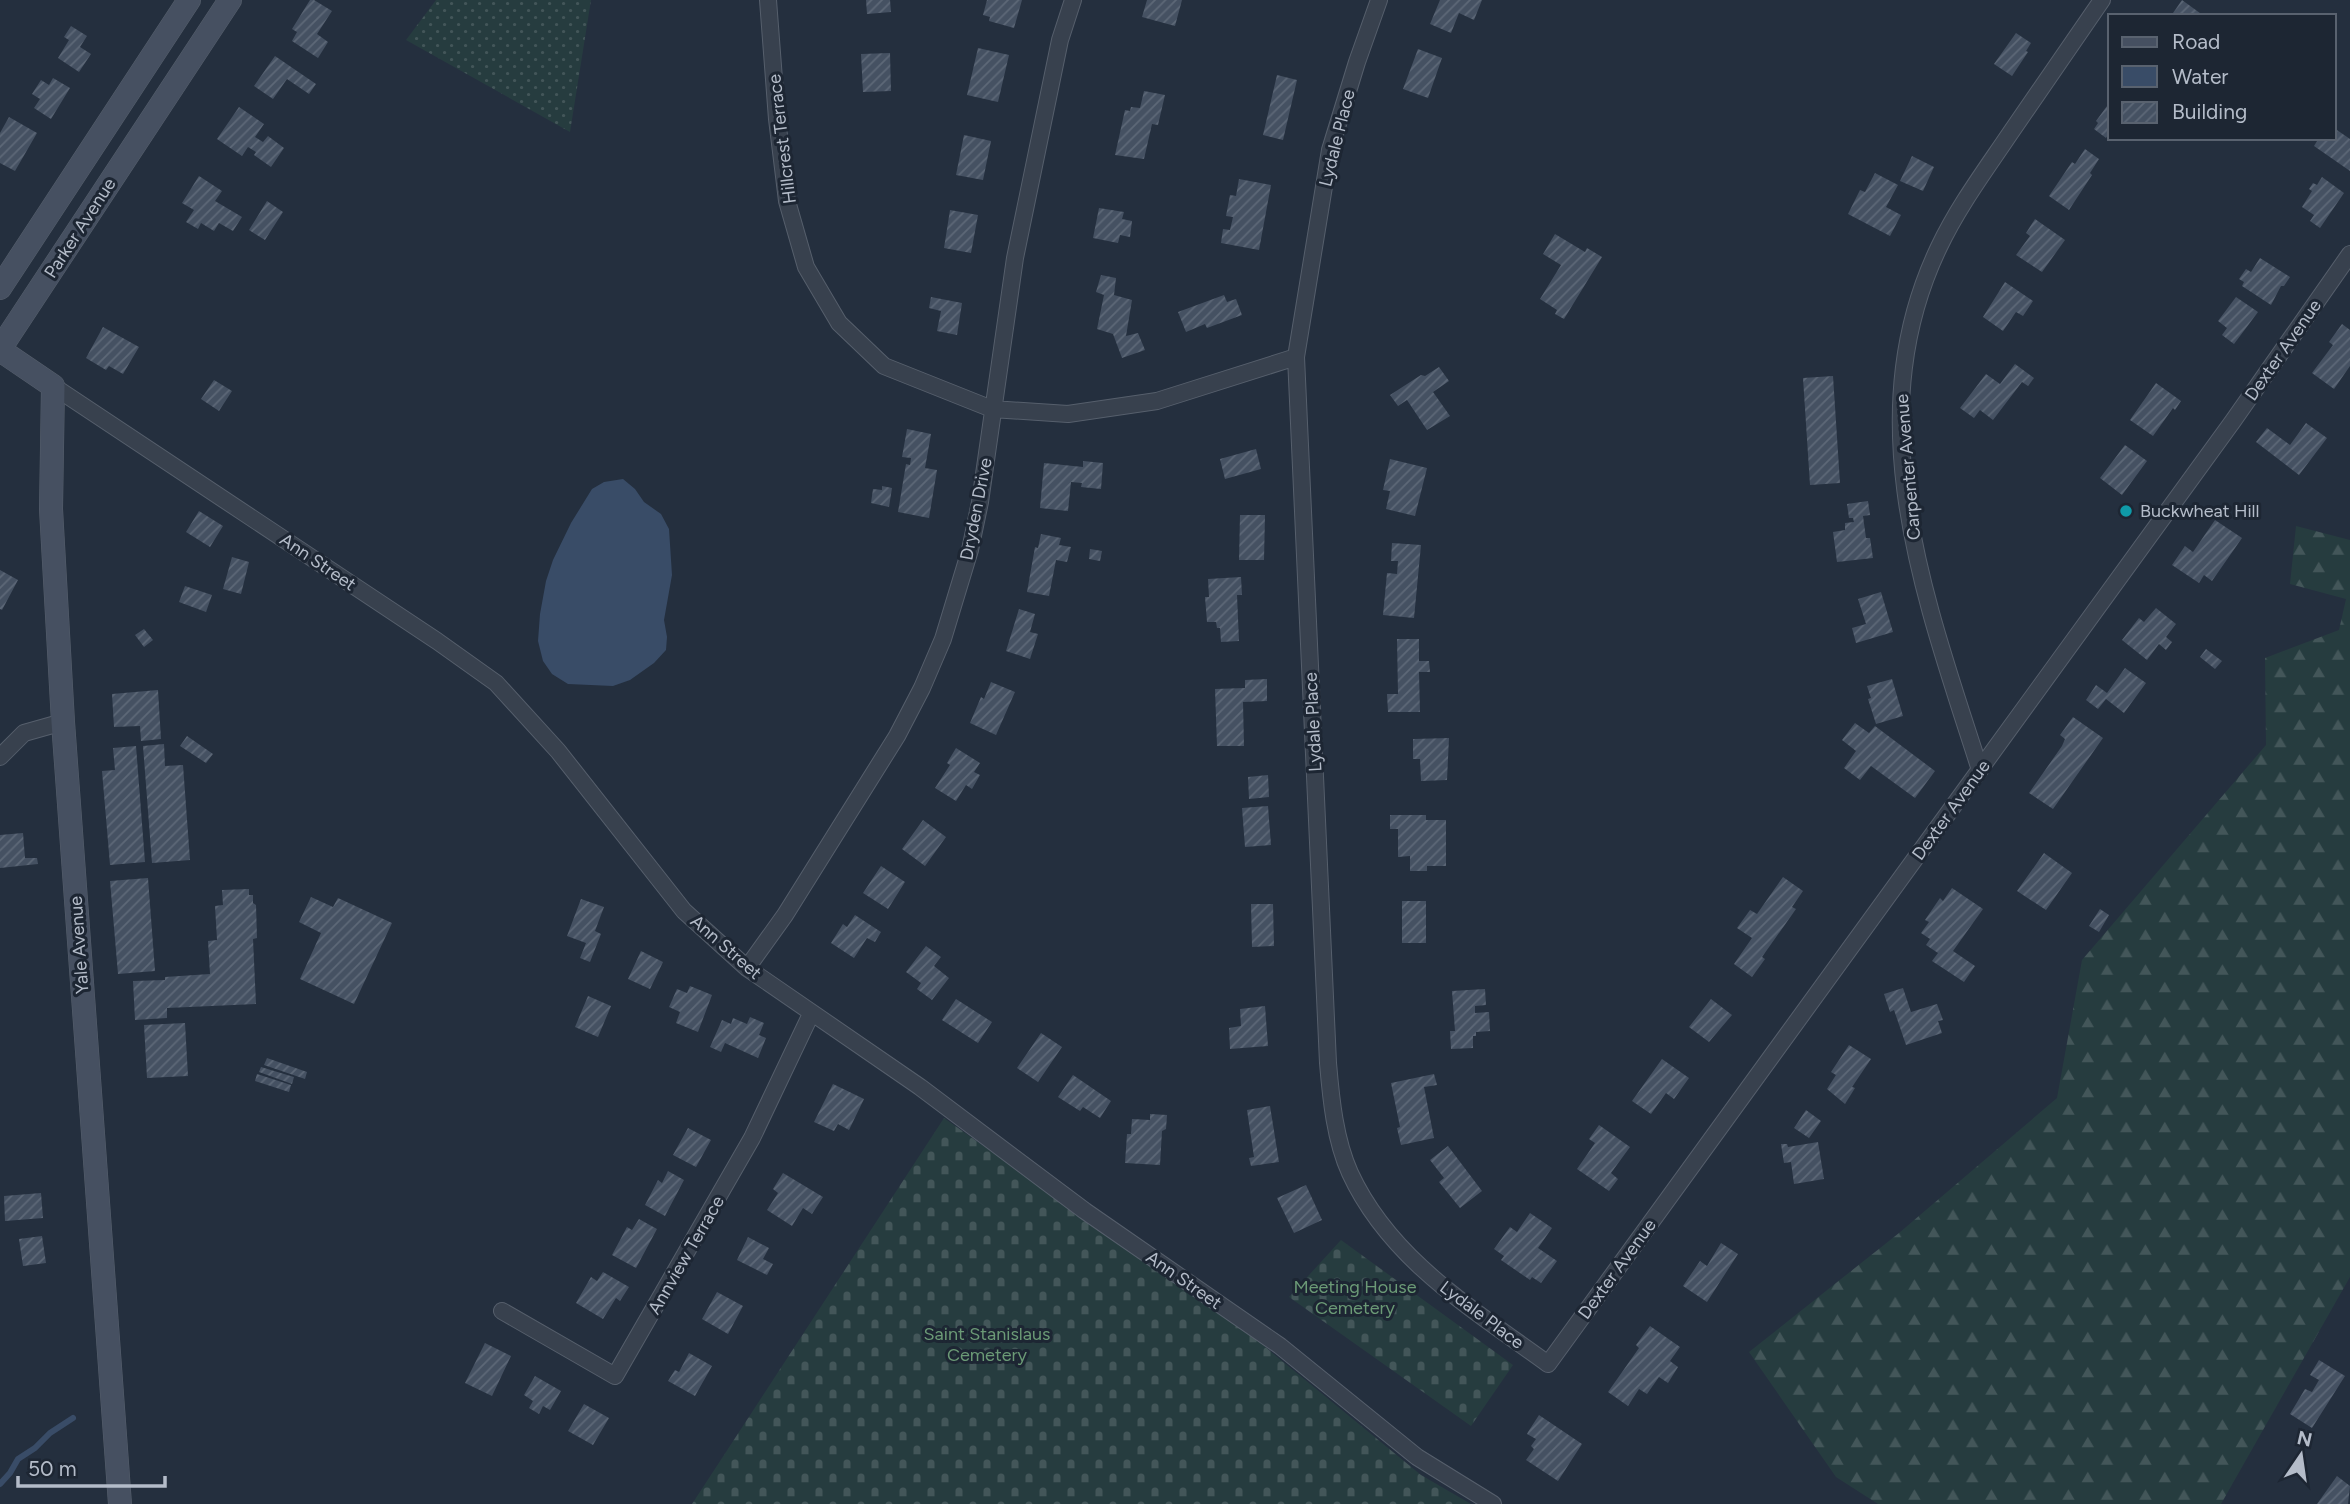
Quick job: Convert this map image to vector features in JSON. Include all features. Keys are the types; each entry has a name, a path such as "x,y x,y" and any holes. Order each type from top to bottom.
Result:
{"main road":[{"name":"Parker Avenue","path":"0,288 188,0"},
{"name":"Parker Avenue","path":"0,349 230,0"},
{"path":"131,88 160,107"},
{"name":"Ann Street","path":"0,349 53,386"},
{"name":"Yale Avenue","path":"53,386 51,509 62,722 120,1504"}],"street":[{"name":"Hillcrest Terrace","path":"768,0 776,118 787,201 806,267 839,323 884,366 992,409 1068,414 1157,401 1296,357"},
{"name":"Dryden Drive","path":"747,968 785,915 897,736 943,639 970,550 980,502 1015,258 1060,40 1073,0"},
{"name":"Lydale Place","path":"1379,0 1330,150 1296,357 1328,1063 1332,1102 1349,1172 1389,1235 1447,1291 1548,1364"},
{"name":"Carpenter Avenue","path":"1980,771 1925,597 1913,544 1900,416 1905,348 1925,278 1954,218 2102,0"},
{"name":"Dexter Avenue","path":"1548,1364 2233,421 2350,254"},
{"name":"Ann Street","path":"53,386 496,683 558,751 684,911 747,968 920,1087 1085,1211 1280,1346 1417,1457 1493,1504"},
{"path":"0,757 24,733 62,722"},
{"name":"Annview Terrace","path":"502,1311 615,1376 752,1138 811,1014"}],"green space":[{"path":"436,0 591,0 570,132 406,40"},
{"path":"2296,526 2350,540 2350,1277 2221,1504 1878,1504 1836,1477 1749,1352 1899,1233 2057,1098 2082,960 2266,745 2265,658 2339,630 2346,599 2290,584"},
{"name":"Saint Stanislaus Cemetery","path":"944,1118 1253,1337 1421,1475 1471,1504 692,1504"},
{"name":"Meeting House Cemetery","path":"1341,1240 1513,1365 1471,1426 1289,1297"}],"water":[{"path":"623,479 635,489 644,502 661,514 669,529 672,575 664,620 666,650 654,663 630,680 613,686 568,684 552,674 543,661 538,641 546,581 571,523 592,489 604,482"}],"building":[{"path":"310,0 332,11 317,34 328,42 318,58 292,41 297,32 292,29"},
{"path":"866,0 890,0 891,12 867,14"},
{"path":"987,0 1022,0 1014,28 989,21 990,17 983,15"},
{"path":"1147,0 1182,0 1175,26 1142,17"},
{"path":"1440,0 1482,0 1474,20 1459,13 1451,33 1430,24"},
{"path":"2182,0 2201,14 2172,14"},
{"path":"71,26 87,36 80,47 91,54 79,72 58,58 69,40 64,37"},
{"path":"2016,33 2031,43 2012,76 1994,64"},
{"path":"978,48 1009,55 998,102 967,95"},
{"path":"1418,49 1442,58 1428,98 1403,89"},
{"path":"890,53 891,91 863,92 861,54"},
{"path":"275,56 316,84 309,94 287,79 273,99 254,86"},
{"path":"1277,75 1297,80 1283,140 1263,135"},
{"path":"53,78 70,88 51,119 34,108 40,99 32,94 41,80 49,85"},
{"path":"1144,91 1165,95 1158,125 1152,124 1144,159 1115,155 1125,110 1130,111 1131,107 1140,108"},
{"path":"2108,105 2106,138 2094,129 2098,123 2096,121"},
{"path":"239,107 264,124 255,137 263,142 268,136 284,148 271,167 248,147 242,156 217,139"},
{"path":"9,117 37,133 15,171 0,163 0,133"},
{"path":"2336,129 2350,139 2350,171 2314,146 2318,140 2336,140"},
{"path":"964,135 991,141 983,180 956,175"},
{"path":"2085,149 2099,159 2069,210 2049,196 2072,162 2075,164"},
{"path":"1912,156 1934,167 1923,191 1900,181"},
{"path":"1875,173 1898,185 1886,207 1901,215 1890,236 1848,214 1860,190 1865,192"},
{"path":"199,176 222,191 215,201 242,217 233,231 219,223 214,231 201,223 198,229 186,222 194,210 182,203"},
{"path":"2322,177 2344,193 2320,228 2310,221 2314,215 2302,207 2312,191 2309,189 2313,183 2317,185"},
{"path":"1239,179 1271,185 1259,250 1221,243 1223,229 1230,230 1233,217 1226,216 1230,195 1236,196"},
{"path":"267,201 283,212 265,240 249,230"},
{"path":"1099,208 1124,212 1122,219 1132,221 1130,237 1120,235 1118,243 1093,238"},
{"path":"950,210 978,215 971,253 944,248"},
{"path":"2035,219 2065,240 2042,272 2016,255 2030,236 2026,233"},
{"path":"1555,234 1585,252 1587,248 1602,257 1564,319 1555,314 1557,310 1540,299 1561,265 1543,254"},
{"path":"2260,258 2290,277 2284,286 2281,286 2271,305 2242,286 2244,282 2239,279 2246,269 2251,272"},
{"path":"1101,275 1116,278 1114,295 1132,300 1126,336 1138,333 1145,350 1122,358 1113,334 1097,329 1104,295 1096,292"},
{"path":"2005,282 2033,301 2023,316 2016,312 2003,331 1983,317"},
{"path":"1224,295 1227,302 1236,299 1242,315 1207,328 1205,324 1186,332 1178,312"},
{"path":"931,297 962,303 957,335 937,331 941,311 929,308"},
{"path":"2236,297 2258,312 2234,344 2222,335 2227,328 2218,321"},
{"path":"2342,324 2350,330 2350,366 2334,389 2312,373 2333,345 2329,342"},
{"path":"103,327 139,347 123,374 109,366 106,370 86,358"},
{"path":"2015,364 2034,378 2028,386 2022,382 1993,420 1980,410 1974,418 1960,408 1986,374 2000,384"},
{"path":"1439,367 1449,381 1433,392 1450,416 1427,430 1407,400 1398,406 1390,395"},
{"path":"1833,376 1840,483 1810,485 1803,378"},
{"path":"214,380 232,391 219,411 201,399"},
{"path":"2156,383 2181,401 2153,436 2130,420"},
{"path":"2306,423 2327,438 2299,475 2256,442 2267,428 2290,445"},
{"path":"907,429 931,434 925,468 937,470 929,518 898,512 906,464 910,465 911,458 902,457"},
{"path":"2125,445 2147,461 2122,495 2100,478"},
{"path":"1256,449 1261,469 1225,479 1220,459"},
{"path":"1390,459 1427,468 1415,516 1386,509 1390,491 1383,490"},
{"path":"1083,461 1103,463 1101,489 1081,487 1082,483 1071,482 1068,511 1040,508 1044,463 1083,467"},
{"path":"882,486 892,488 889,507 871,503 873,489 882,490"},
{"path":"1868,501 1870,515 1863,516 1866,538 1870,538 1873,558 1837,562 1833,532 1845,530 1845,523 1854,522 1853,518 1849,518 1847,504"},
{"path":"199,511 223,526 210,547 186,532"},
{"path":"1240,515 1265,515 1264,560 1239,560"},
{"path":"2215,520 2242,538 2212,581 2204,575 2199,583 2172,565 2185,546 2193,552"},
{"path":"1041,534 1061,538 1059,545 1071,547 1067,562 1056,560 1049,596 1027,592 1035,547 1038,548"},
{"path":"1392,543 1421,545 1414,618 1383,615 1387,573 1397,574 1398,561 1391,561"},
{"path":"1090,549 1102,551 1100,561 1089,559"},
{"path":"232,557 249,562 241,594 223,589"},
{"path":"0,570 18,580 2,610 0,609"},
{"path":"1241,577 1242,595 1237,595 1239,641 1221,642 1220,628 1217,628 1216,622 1207,622 1205,597 1209,597 1208,579"},
{"path":"185,586 212,595 206,612 179,602"},
{"path":"1881,592 1893,632 1856,643 1852,628 1866,624 1858,599"},
{"path":"2156,608 2176,624 2166,637 2172,642 2166,650 2159,644 2147,660 2122,640 2139,618 2144,622"},
{"path":"1019,609 1035,614 1030,632 1038,634 1030,659 1006,651"},
{"path":"144,629 153,640 144,647 135,635"},
{"path":"1397,639 1419,639 1419,661 1429,661 1430,672 1419,672 1420,712 1388,712 1387,694 1398,694"},
{"path":"2206,649 2222,661 2215,669 2200,657"},
{"path":"2125,668 2146,683 2124,713 2106,699 2098,709 2086,700 2096,685 2107,693"},
{"path":"1267,679 1267,701 1243,702 1244,746 1217,746 1215,689 1245,688 1245,680"},
{"path":"1892,679 1903,716 1876,724 1867,686"},
{"path":"991,682 1015,692 996,735 970,723"},
{"path":"158,690 161,739 141,741 140,726 114,727 112,694"},
{"path":"2073,717 2103,738 2053,809 2029,793 2062,746 2065,739 2060,735"},
{"path":"1855,723 1869,733 1875,726 1935,771 1915,798 1871,766 1860,780 1844,768 1856,751 1842,740"},
{"path":"187,736 213,754 206,763 180,746"},
{"path":"1449,738 1447,780 1421,781 1420,759 1413,759 1413,739"},
{"path":"164,744 165,766 183,765 190,860 152,863 143,746"},
{"path":"136,746 145,862 110,865 102,771 115,770 113,748"},
{"path":"956,748 980,763 974,772 980,775 972,789 966,785 956,801 935,788 950,765 947,763"},
{"path":"1268,775 1269,797 1249,799 1248,777"},
{"path":"1268,806 1271,845 1245,847 1242,808"},
{"path":"1390,815 1426,815 1426,820 1446,820 1446,866 1427,866 1427,871 1410,871 1410,856 1398,857 1398,829 1390,829"},
{"path":"923,820 946,837 925,866 902,849"},
{"path":"23,833 25,858 37,858 38,864 0,868 0,835"},
{"path":"2044,853 2072,873 2046,910 2017,891"},
{"path":"881,866 905,882 888,909 863,893"},
{"path":"1783,877 1803,891 1792,907 1796,909 1762,957 1765,959 1752,977 1734,964 1752,938 1737,928 1750,910 1757,914"},
{"path":"148,878 155,971 118,974 110,881"},
{"path":"1952,888 1983,909 1953,951 1975,966 1964,982 1932,961 1938,953 1926,945 1930,939 1921,933 1929,922 1925,920 1940,898 1943,901"},
{"path":"249,889 249,895 253,895 253,903 256,905 257,938 253,939 256,1004 167,1008 167,1018 135,1020 133,981 210,974 208,941 217,940 215,906 223,905 222,890"},
{"path":"311,897 333,907 338,898 392,923 354,1004 300,979 321,933 299,922"},
{"path":"581,899 604,907 595,931 601,934 590,962 580,958 586,943 567,936"},
{"path":"1402,901 1426,901 1426,943 1402,943"},
{"path":"1251,904 1273,904 1274,946 1252,947"},
{"path":"2100,909 2109,915 2099,932 2089,926"},
{"path":"855,915 881,932 875,942 867,938 854,958 831,943 843,924 847,927"},
{"path":"926,946 941,957 934,966 949,978 932,1000 917,989 921,983 906,972"},
{"path":"641,951 663,962 650,989 628,979"},
{"path":"690,986 712,995 698,1032 676,1023 680,1012 669,1007 677,989 687,993"},
{"path":"1903,988 1911,1012 1937,1004 1943,1020 1938,1021 1942,1033 1906,1045 1894,1010 1890,1012 1884,994"},
{"path":"1485,989 1486,1005 1475,1006 1475,1013 1489,1012 1490,1031 1476,1032 1476,1036 1473,1036 1473,1048 1451,1049 1450,1031 1455,1031 1452,991"},
{"path":"588,996 611,1006 598,1037 575,1027"},
{"path":"956,999 992,1022 978,1043 942,1020"},
{"path":"1711,999 1732,1015 1709,1042 1689,1027"},
{"path":"1265,1006 1268,1046 1230,1049 1229,1028 1241,1026 1240,1009"},
{"path":"750,1017 764,1023 759,1035 766,1038 758,1058 725,1043 721,1052 710,1047 722,1020 731,1024 733,1018 747,1024"},
{"path":"185,1023 188,1076 147,1078 144,1025"},
{"path":"1041,1033 1062,1047 1038,1082 1017,1068"},
{"path":"1849,1045 1871,1059 1852,1087 1855,1088 1845,1104 1827,1089 1836,1075 1831,1072"},
{"path":"267,1058 307,1072 305,1079 264,1065"},
{"path":"1662,1059 1689,1078 1674,1099 1666,1093 1651,1114 1632,1101"},
{"path":"261,1067 294,1077 292,1084 259,1072"},
{"path":"257,1074 291,1085 289,1092 255,1081"},
{"path":"1434,1074 1437,1085 1424,1087 1434,1138 1401,1145 1391,1083"},
{"path":"1073,1075 1111,1101 1100,1118 1083,1107 1080,1111 1058,1097"},
{"path":"833,1084 864,1099 849,1130 838,1124 834,1131 814,1122"},
{"path":"1270,1106 1279,1162 1251,1166 1249,1158 1254,1157 1247,1110"},
{"path":"1806,1110 1821,1121 1809,1138 1794,1128"},
{"path":"1150,1114 1167,1115 1166,1129 1162,1131 1160,1165 1125,1163 1127,1134 1131,1134 1132,1119 1150,1120"},
{"path":"1599,1125 1630,1147 1611,1173 1618,1179 1609,1191 1577,1169 1595,1143 1589,1139"},
{"path":"688,1128 711,1140 696,1167 673,1155"},
{"path":"1818,1142 1824,1179 1794,1184 1791,1162 1784,1163 1781,1144 1787,1144 1788,1147"},
{"path":"1448,1146 1482,1191 1460,1208 1439,1182 1444,1178 1430,1160"},
{"path":"668,1171 684,1180 665,1216 645,1205 658,1180 662,1183"},
{"path":"783,1173 823,1197 812,1214 803,1208 792,1226 767,1210 778,1193 773,1189"},
{"path":"1306,1185 1322,1220 1294,1233 1277,1198"},
{"path":"41,1193 43,1218 5,1221 4,1196"},
{"path":"1530,1213 1552,1228 1538,1248 1557,1261 1541,1283 1532,1277 1530,1280 1501,1260 1504,1256 1494,1249 1510,1227 1517,1232"},
{"path":"639,1219 657,1229 636,1268 612,1255 627,1227 632,1230"},
{"path":"42,1236 46,1263 23,1266 19,1239"},
{"path":"748,1237 769,1248 763,1259 773,1264 767,1275 737,1260"},
{"path":"1721,1243 1738,1254 1707,1302 1683,1286 1700,1261 1707,1266"},
{"path":"603,1272 629,1287 620,1301 616,1298 603,1319 576,1303 591,1277 597,1281"},
{"path":"717,1292 743,1306 728,1334 702,1319"},
{"path":"1650,1326 1680,1347 1670,1361 1678,1367 1668,1383 1659,1377 1647,1394 1639,1389 1628,1406 1608,1392 1639,1348 1636,1345"},
{"path":"485,1343 511,1356 492,1396 465,1383"},
{"path":"689,1353 712,1366 695,1396 668,1381 675,1370 679,1372"},
{"path":"2319,1360 2345,1376 2312,1428 2290,1414 2305,1389 2312,1392 2319,1380 2310,1375"},
{"path":"535,1376 561,1391 550,1410 543,1406 539,1414 529,1408 533,1401 524,1395"},
{"path":"584,1404 609,1418 593,1445 568,1431"},
{"path":"1539,1415 1582,1444 1558,1481 1526,1460 1534,1449 1531,1446 1536,1439 1527,1434"},
{"path":"2337,1476 2350,1486 2348,1504 2317,1504"}],"waterway":[{"path":"0,1484 18,1459 73,1418"}],"place":[{"name":"Buckwheat Hill","path":"2126,511"}]}
